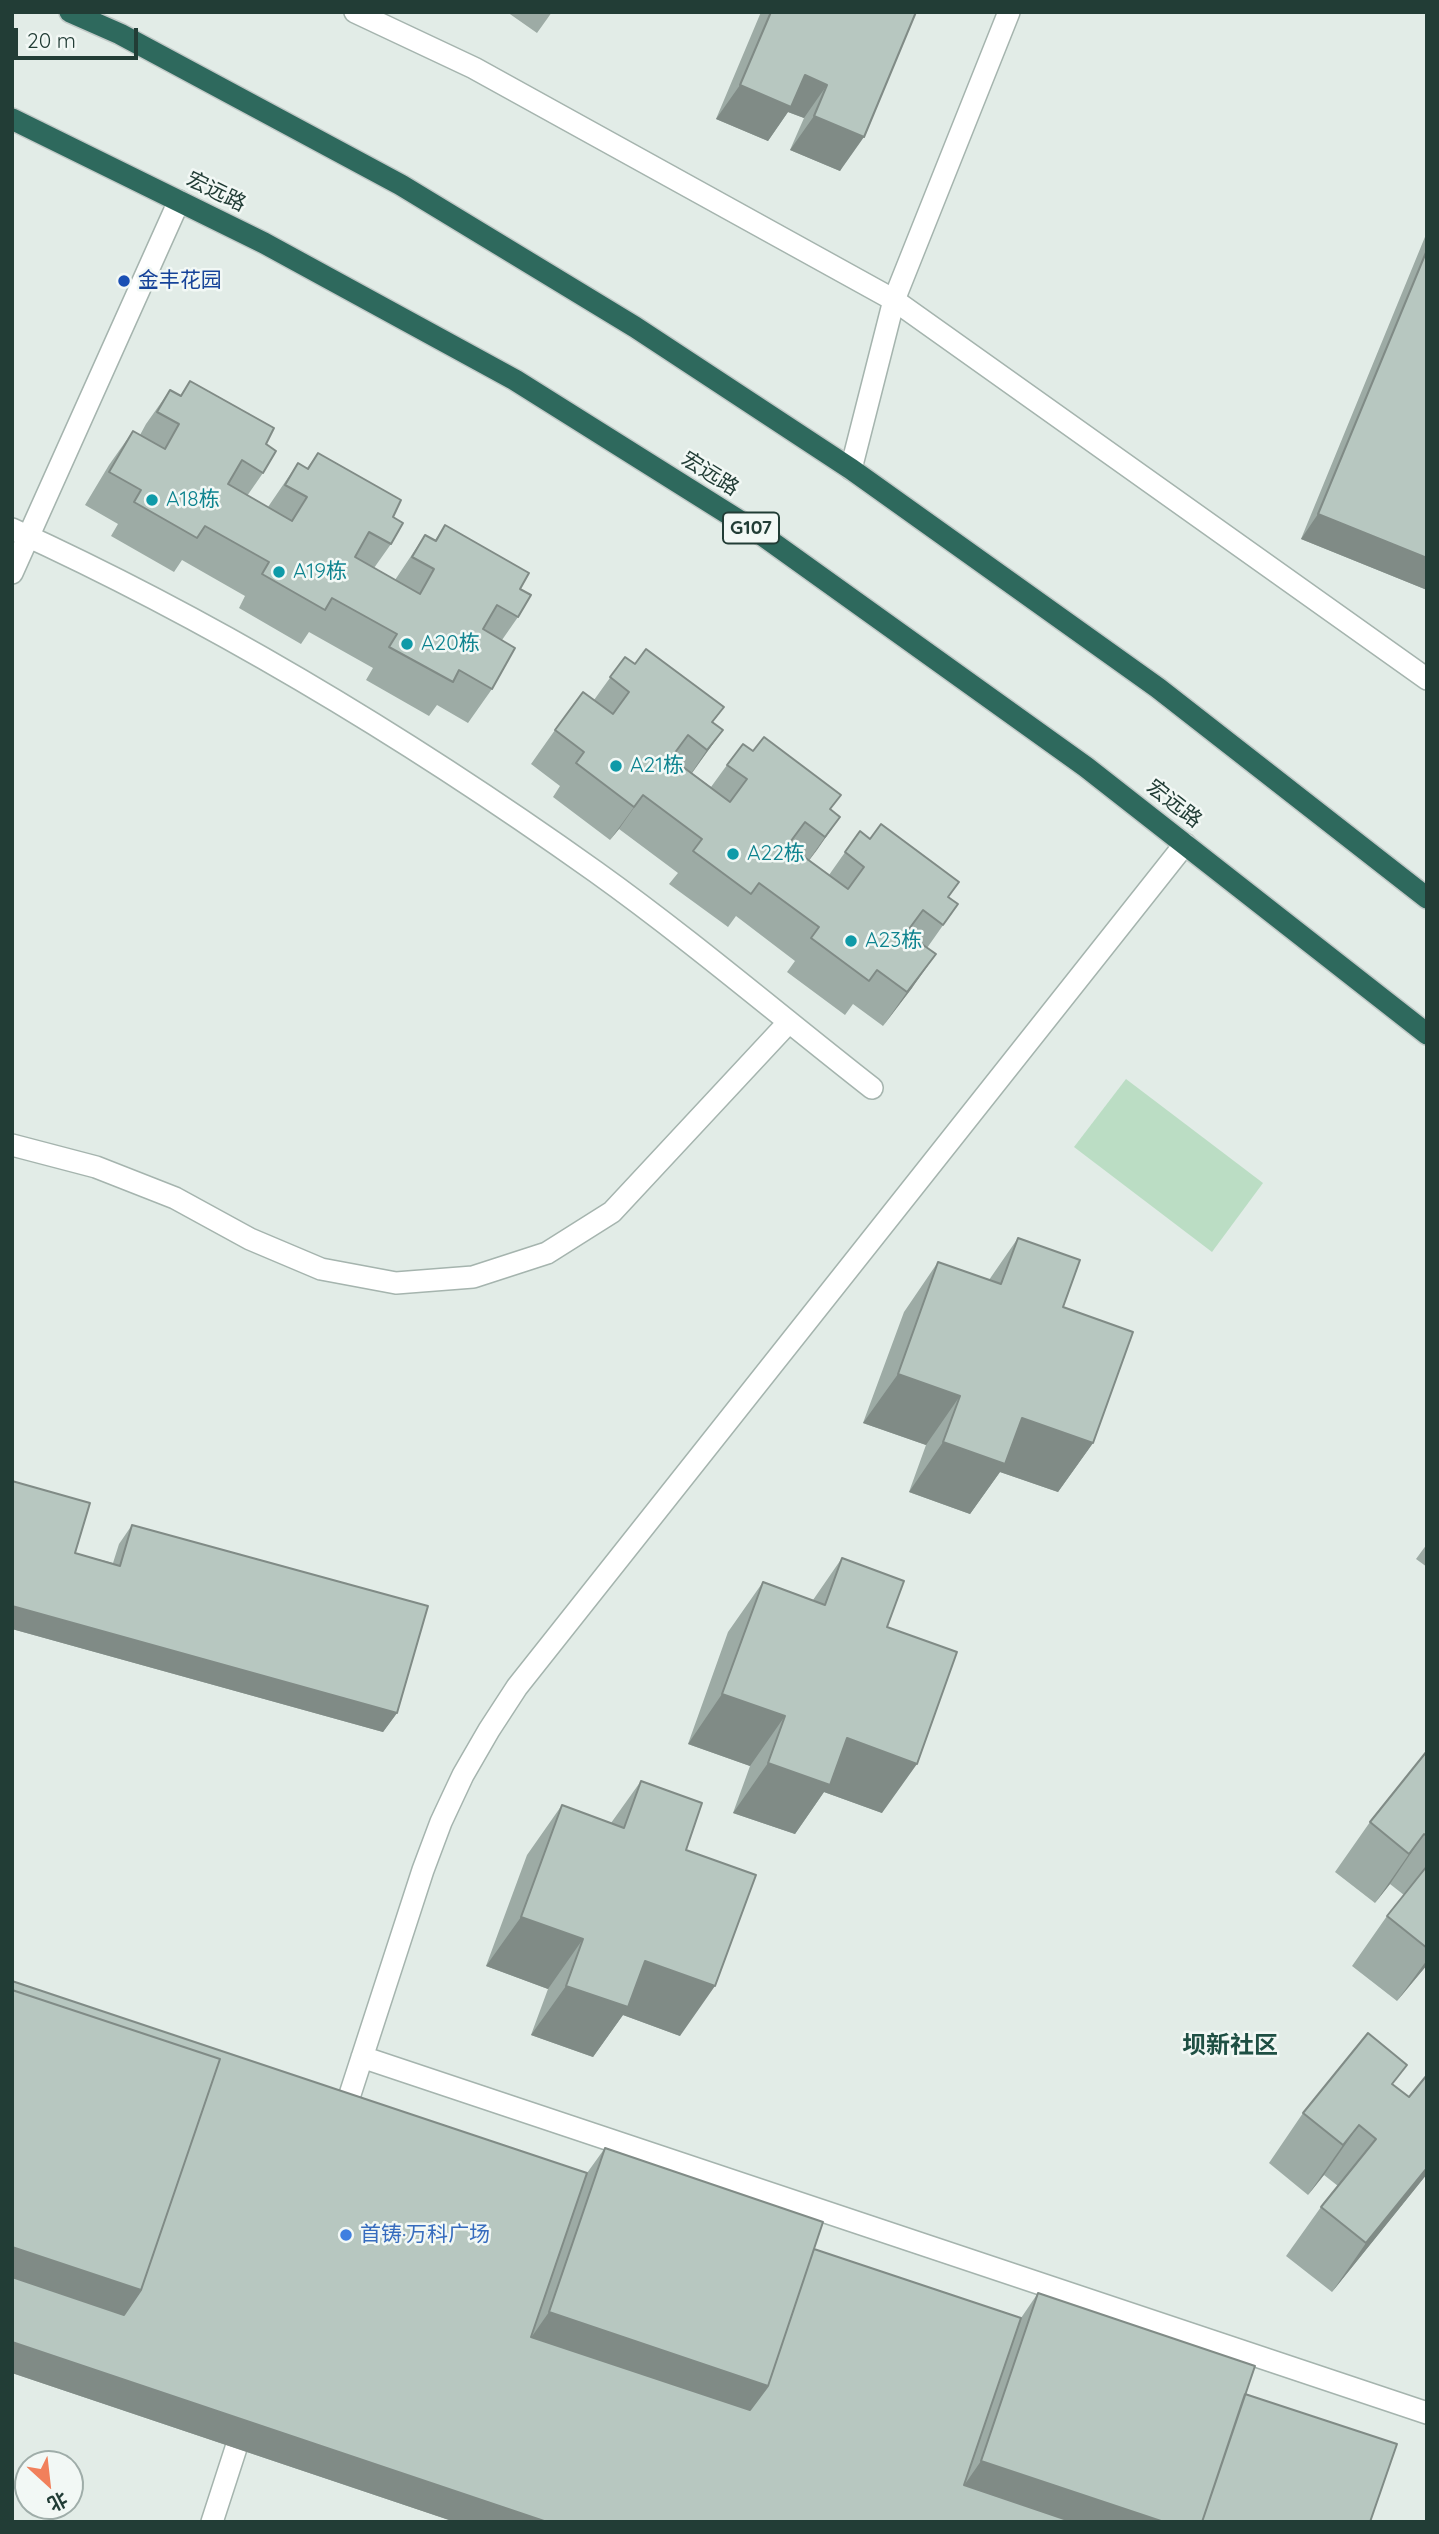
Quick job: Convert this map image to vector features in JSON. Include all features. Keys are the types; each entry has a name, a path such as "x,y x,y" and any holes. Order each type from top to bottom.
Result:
{"highway":[{"path":"70,12 120,34 401,185 635,327 851,469 1158,688 1427,898"},
{"name":"宏远路","path":"12,119 264,243 515,380 762,535 1086,766 1427,1034"}],"street":[{"path":"355,12 474,68 894,300 1427,679"},
{"path":"851,469 894,300 1009,12"},
{"path":"12,572 20,533 179,201"},
{"path":"20,533 225,637 415,750 598,874 686,940 872,1088"},
{"path":"341,2121 441,1822 482,1741 517,1687 1185,844"},
{"path":"12,1144 96,1167 175,1198 250,1239 321,1269 396,1283 473,1277 547,1253 612,1212 788,1023"},
{"path":"362,2057 1427,2413"},
{"path":"212,2522 236,2448"}],"green space":[{"path":"1126,1079 1263,1183 1212,1252 1074,1147"}],"building":[{"path":"771,12 916,12 864,137 814,116 827,85 805,75 791,107 740,85"},
{"path":"1427,250 1427,558 1318,514"},
{"path":"190,381 274,428 266,444 276,451 263,473 242,460 228,484 292,521 307,497 285,485 298,463 308,469 318,453 401,500 393,517 403,523 391,544 369,532 355,557 420,594 434,569 412,557 425,535 436,541 445,525 529,573 520,589 531,595 518,617 497,605 483,629 515,648 492,689 459,670 453,682 389,647 397,634 332,598 325,610 262,574 269,562 205,526 197,538 134,502 141,490 109,472 133,431 165,449 179,424 157,412 170,390 181,396"},
{"path":"646,649 724,707 712,722 723,730 707,750 688,735 671,758 730,802 747,779 727,765 743,744 753,751 764,737 841,795 830,809 840,817 825,837 805,822 788,845 848,889 864,867 845,852 860,831 870,839 881,824 959,882 948,897 958,904 943,925 923,910 906,933 936,954 907,992 877,970 869,981 811,938 819,927 759,883 751,894 693,851 702,839 643,795 634,807 576,763 584,752 555,730 583,692 613,714 629,692 610,677 625,657 635,664"},
{"path":"1018,1238 1080,1260 1063,1307 1133,1332 1093,1443 1022,1418 1005,1464 943,1442 960,1396 898,1374 938,1262 1001,1284"},
{"path":"12,1481 90,1503 75,1553 120,1566 132,1525 428,1606 397,1713 12,1606"},
{"path":"842,1558 904,1581 887,1627 957,1652 917,1764 847,1738 830,1785 768,1763 785,1716 722,1694 763,1582 825,1605"},
{"path":"1427,1751 1427,1836 1424,1834 1409,1854 1370,1822"},
{"path":"641,1781 702,1803 686,1850 756,1875 715,1986 645,1961 628,2007 566,1986 583,1939 521,1917 562,1805 624,1828"},
{"path":"1427,1866 1427,1948 1387,1916"},
{"name":"首铸·万科广场","path":"12,1981 587,2173 531,2337 750,2410 768,2386 814,2249 1021,2318 964,2485 1073,2522 547,2522 12,2342 12,2277 124,2315 141,2290 220,2059 12,1990"},
{"path":"12,1990 220,2059 141,2290 12,2247"},
{"path":"1368,2033 1407,2065 1392,2084 1409,2097 1427,2075 1427,2168 1366,2243 1321,2207 1376,2139 1359,2125 1343,2145 1303,2113"},
{"path":"605,2148 823,2222 768,2386 549,2312"},
{"path":"1038,2293 1255,2366 1202,2522 1164,2522 981,2461"},
{"path":"1245,2394 1397,2444 1370,2522 1202,2522"}],"place":[{"name":"金丰花园","path":"124,281"},
{"name":"A18栋","path":"152,500"},
{"name":"A19栋","path":"279,572"},
{"name":"A20栋","path":"407,644"},
{"name":"A21栋","path":"616,766"},
{"name":"A22栋","path":"733,854"},
{"name":"A23栋","path":"851,941"},
{"name":"首铸·万科广场","path":"346,2235"}],"district":[{"name":"坝新社区","path":"1230,2046"}]}
